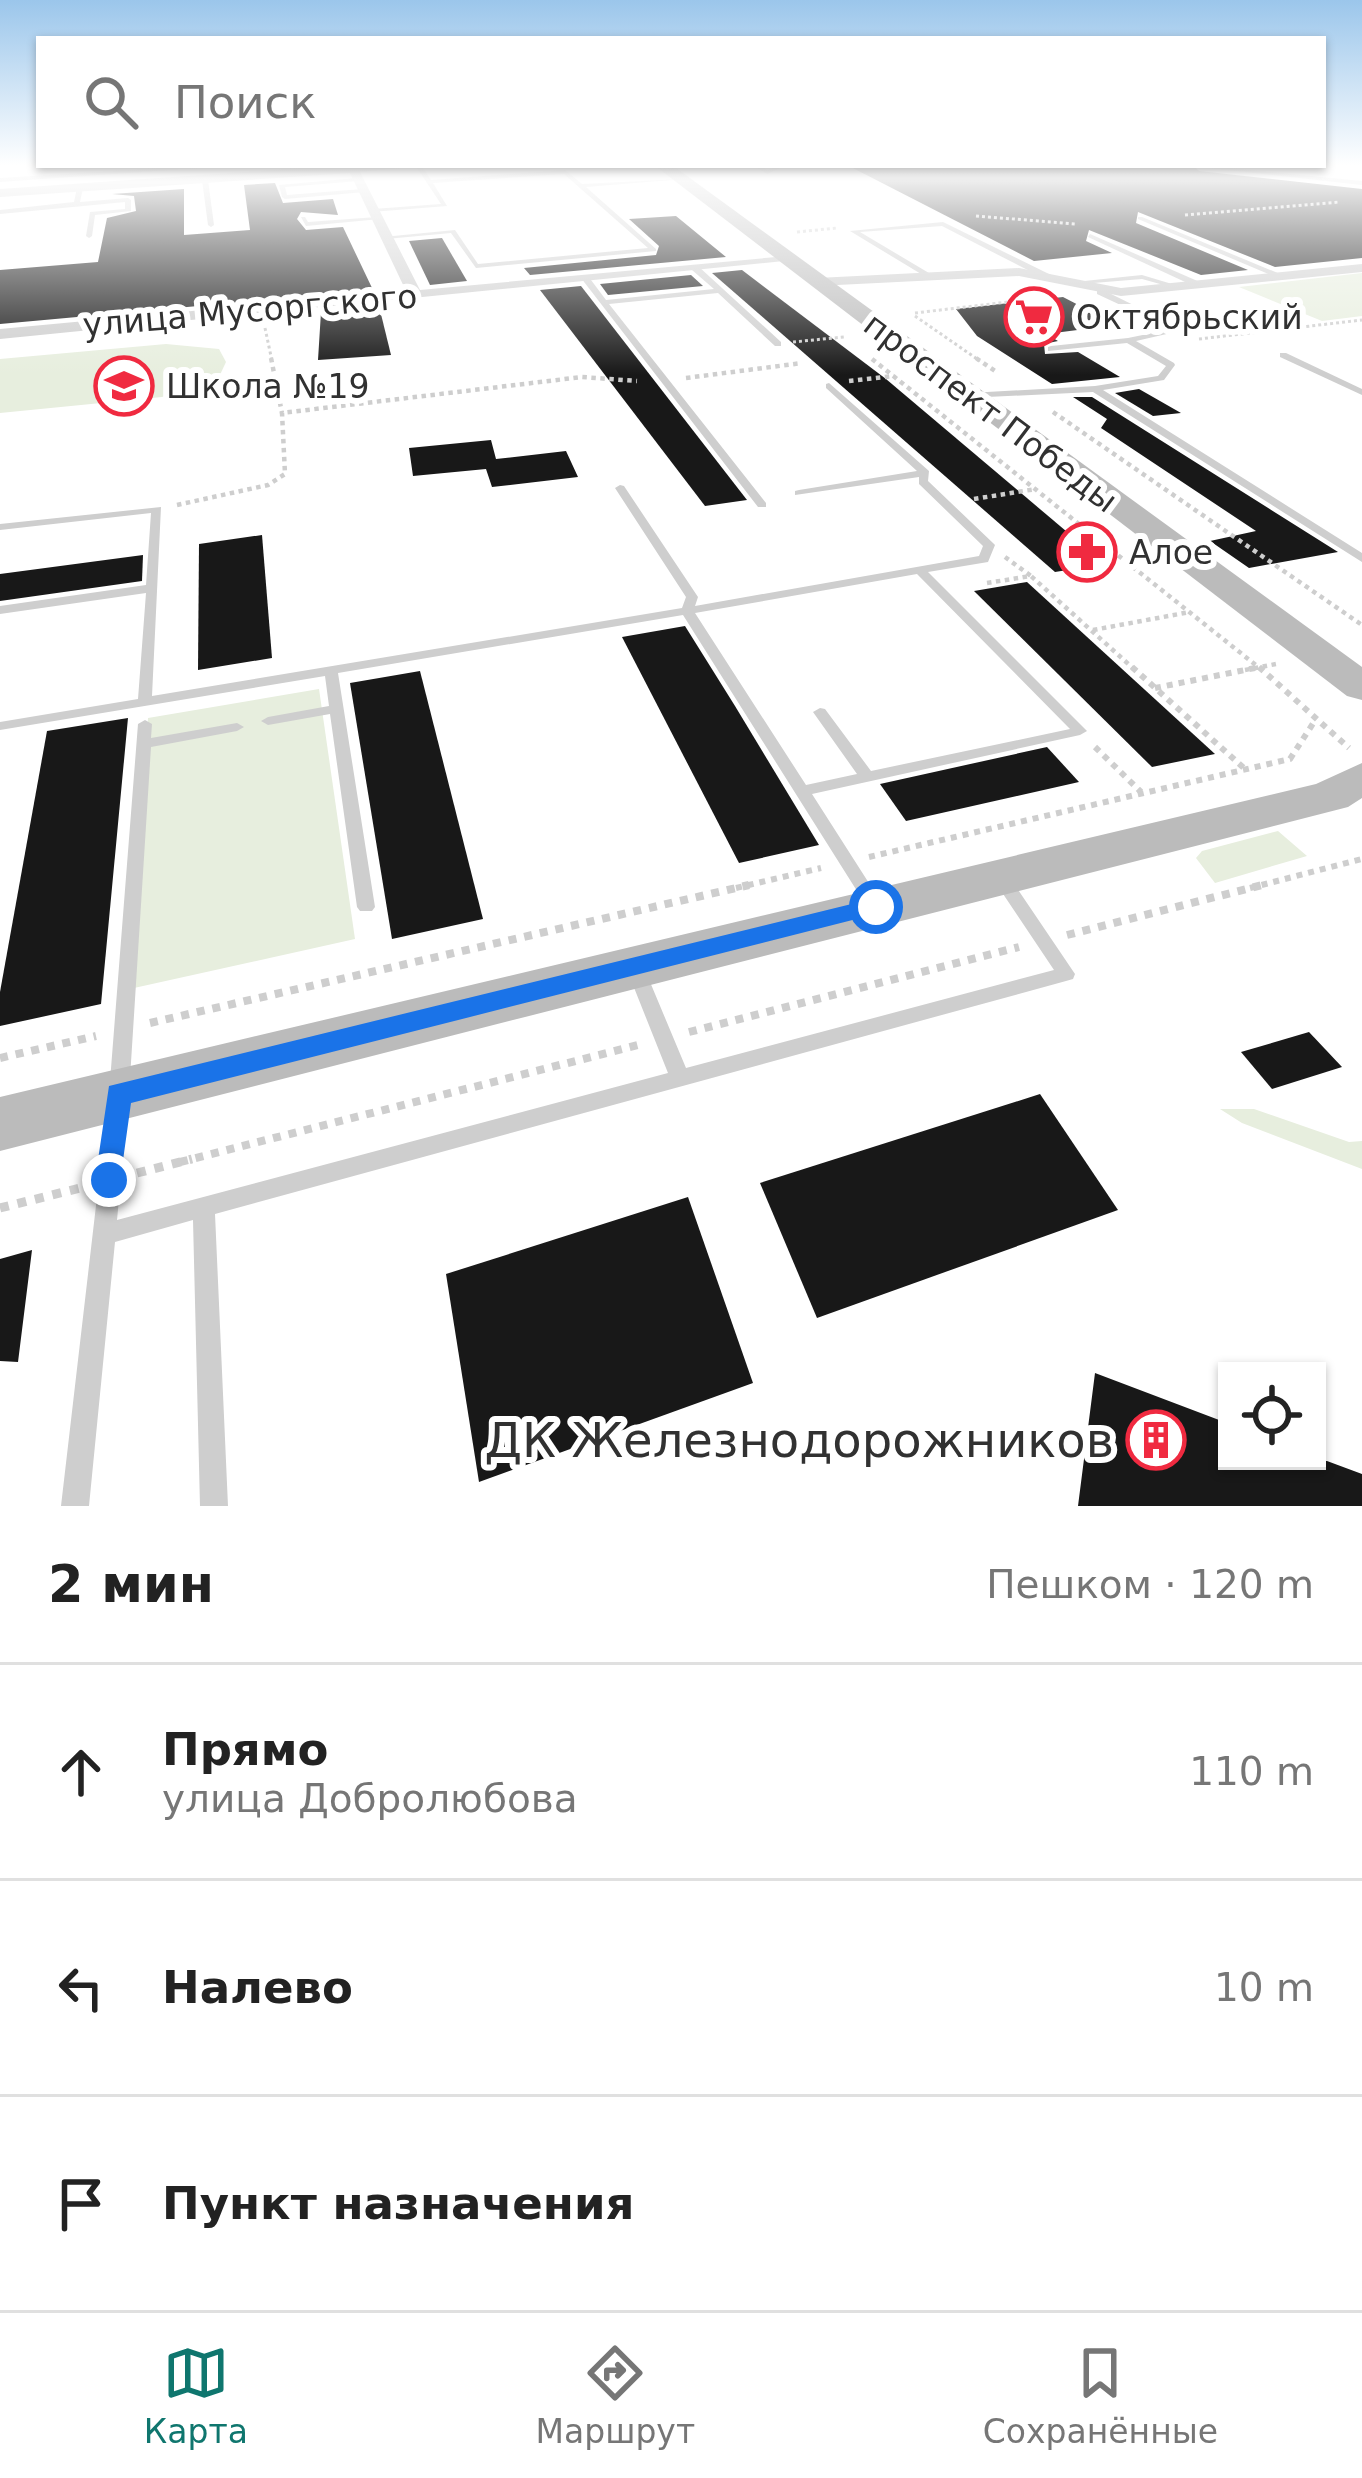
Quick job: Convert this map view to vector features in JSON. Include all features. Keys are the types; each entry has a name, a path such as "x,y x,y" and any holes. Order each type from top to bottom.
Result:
{"main road":[{"name":"проспект Победы","path":"753,234 1362,687"},
{"name":"проспект Победы","path":"1322,655 1362,671"},
{"path":"0,1124 635,967 861,884 1001,877 1354,780"}],"street":[{"path":"385,234 415,295"},
{"name":"улица Мусоргского","path":"0,334 787,260"},
{"path":"817,282 994,272 1048,278 1100,292 1362,268"}],"lane":[{"path":"386,237 416,234"},
{"path":"455,234 490,288"},
{"path":"476,266 654,250 636,234"},
{"path":"858,234 931,278"},
{"path":"963,234 1048,278"},
{"path":"1180,234 1281,276"},
{"path":"1090,236 1199,285"},
{"path":"695,268 778,344"},
{"path":"1066,284 1142,277 1178,286"},
{"path":"585,278 762,505"},
{"path":"607,302 720,292"},
{"path":"1051,349 1180,331 1100,292"},
{"path":"966,396 1095,389 1161,378 1171,365 1128,340"},
{"path":"1283,355 1362,392"},
{"path":"827,385 925,473"},
{"path":"1095,389 1362,558"},
{"path":"799,493 925,473"},
{"path":"0,726 984,559 989,545 923,482 925,473"},
{"path":"620,488 692,598 687,611"},
{"path":"0,527 157,509 146,701"},
{"path":"919,570 1080,731"},
{"path":"0,610 152,588"},
{"path":"687,611 861,884"},
{"path":"331,670 367,907"},
{"path":"268,722 337,710"},
{"path":"820,712 867,777"},
{"path":"75,1506 119,1094 146,734 237,727"},
{"path":"802,790 1080,731"},
{"path":"104,1234 1066,974 1001,877"},
{"path":"635,967 680,1078"},
{"path":"204,1207 214,1506"}],"path":[{"path":"911,314 1100,292"},
{"path":"1139,346 1362,320"},
{"path":"828,323 856,346"},
{"path":"778,344 844,337"},
{"path":"778,344 827,385 893,376"},
{"path":"868,355 1259,668 1314,722 1354,780"},
{"path":"157,509 279,479 285,474 282,412 582,377 667,380 802,363"},
{"path":"945,503 1036,489"},
{"path":"940,591 1031,576 1246,770"},
{"path":"1091,631 1190,612"},
{"path":"1155,688 1322,655"},
{"path":"0,1058 861,884 1143,794 1290,760 1314,722"},
{"path":"1080,731 1143,794"}],"green space":[{"path":"1362,273 1362,316 1322,321 1239,287"},
{"path":"166,344 219,349 226,362 218,379 162,397 0,413 0,359"},
{"path":"319,689 355,939 134,988 148,718"},
{"path":"1278,831 1307,856 1215,883 1196,858 1202,851"},
{"path":"1220,1109 1254,1109 1349,1142 1362,1141 1362,1169 1242,1123"}],"building":[{"path":"104,234 346,234 373,290 0,324 0,270 98,262"},
{"path":"646,234 698,234 726,257 530,275 524,268 656,255 659,246"},
{"path":"982,234 1088,234 1086,241 1112,253 1034,261"},
{"path":"1100,234 1163,234 1248,270 1201,275"},
{"path":"1193,234 1362,234 1362,258 1275,267"},
{"path":"442,238 467,281 430,285 409,241"},
{"path":"742,270 886,379 1105,564 1055,572 712,273"},
{"path":"691,275 703,286 608,295 600,284"},
{"path":"581,286 747,500 705,506 540,290"},
{"path":"1063,297 1117,325 1046,334 1058,341 1044,344 1045,354 1078,352 1120,377 1052,384 977,336 956,309"},
{"path":"379,306 391,355 318,360 321,312"},
{"path":"1139,389 1181,413 1153,416 1115,393"},
{"path":"1073,397 1092,397 1338,552 1249,568 1210,541 1256,531 1101,428 1107,419"},
{"path":"491,440 496,459 566,451 578,477 492,487 486,469 413,476 409,448"},
{"path":"262,535 272,658 198,670 199,544"},
{"path":"143,555 142,581 0,601 0,574"},
{"path":"1027,582 1215,754 1152,767 974,591"},
{"path":"685,626 819,845 739,863 622,637"},
{"path":"420,671 483,919 392,939 350,683"},
{"path":"128,718 101,1004 0,1026 0,992 47,731"},
{"path":"1047,747 1079,782 906,821 880,784"},
{"path":"1309,1032 1342,1067 1272,1089 1241,1052"},
{"path":"1040,1094 1118,1210 817,1318 760,1183"},
{"path":"688,1197 753,1383 479,1482 446,1274"},
{"path":"32,1250 18,1362 0,1361 0,1259"},
{"name":"ДК Железнодорожников","path":"1095,1373 1218,1420 1218,1470 1326,1470 1327,1461 1362,1474 1362,1506 1078,1506"}],"place":[{"name":"Октябрьский","path":"1034,317"},
{"name":"Школа №19","path":"124,386"},
{"name":"Алое","path":"1087,552"},
{"name":"ДК Железнодорожников","path":"1156,1440"}],"route":[{"path":"109,1180 119,1094 876,907"}]}
